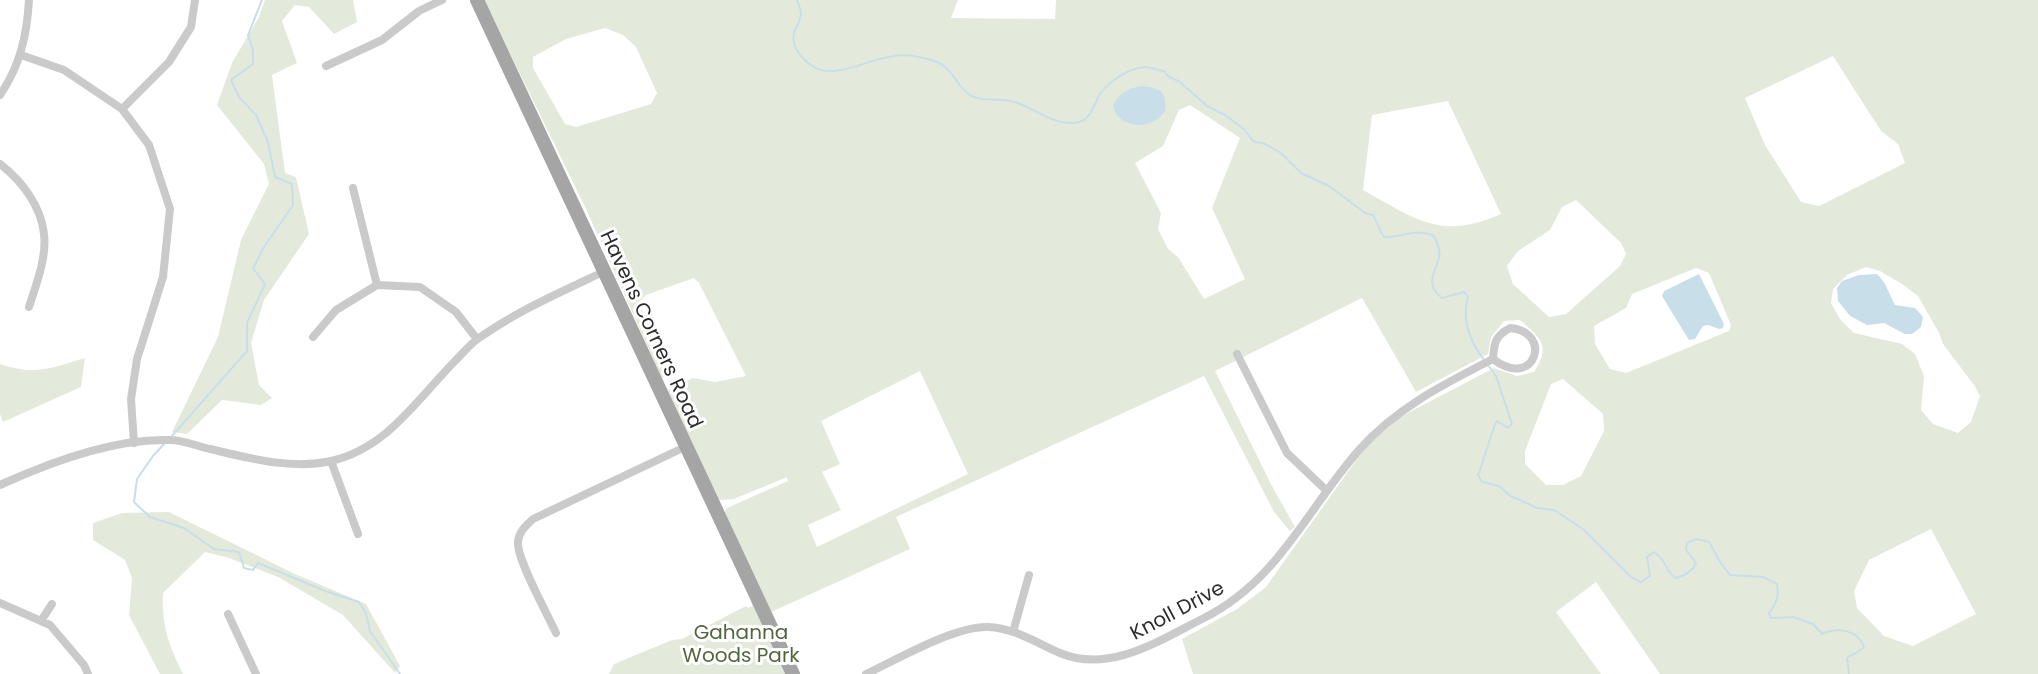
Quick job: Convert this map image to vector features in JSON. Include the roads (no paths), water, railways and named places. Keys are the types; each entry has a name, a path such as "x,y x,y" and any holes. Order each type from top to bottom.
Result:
{"main road":[{"name":"Havens Corners Road","path":"477,0 793,674"}],"street":[{"path":"0,95 21,55 27,31 29,0"},
{"path":"123,109 170,62 191,27 195,0"},
{"path":"326,66 382,40 419,11 442,0"},
{"path":"21,55 64,70 123,109 150,145 170,209 163,277 137,359 132,399 134,443"},
{"path":"0,164 33,199 44,234 41,270 29,307"},
{"path":"353,188 377,285"},
{"path":"0,485 41,466 119,444 171,440 296,465 331,461 362,450 383,437 477,339 532,306 603,272"},
{"path":"313,337 336,310 377,285 420,286 456,312 477,339"},
{"path":"1510,328 1522,329 1530,334 1536,350 1533,360 1526,367 1516,370 1504,367 1493,359 1493,346 1500,334 1510,328"},
{"path":"1237,354 1287,453 1327,491"},
{"name":"Knoll Drive","path":"866,674 954,634 987,627 1013,632 1075,659 1111,659 1138,650 1207,616 1238,596 1267,570 1360,449 1392,418 1420,398 1493,359"},
{"path":"556,633 520,556 518,542 522,528 533,519 686,447"},
{"path":"331,461 358,534"},
{"path":"1013,632 1029,575"},
{"path":"0,603 50,625 84,665 88,674"},
{"path":"41,621 52,604"},
{"path":"228,614 256,674"}],"water":[{"path":"1141,86 1153,88 1163,94 1166,106 1162,115 1156,120 1141,125 1120,119 1113,106 1117,98 1132,88"},
{"path":"1699,274 1724,324 1723,328 1719,329 1708,325 1703,326 1695,339 1689,340 1662,296 1664,291"},
{"path":"1877,274 1895,305 1915,308 1923,317 1921,327 1912,334 1905,334 1884,323 1867,325 1850,316 1838,301 1837,288 1842,281 1859,275"}],"waterway":[{"path":"171,437 247,351 247,323 265,284 253,268 264,247 293,205 292,184 275,177 268,142 256,115 239,97 231,80 253,64 253,50 248,35 262,0"},
{"path":"797,0 801,15 795,30 795,46 801,56 814,67 832,71 894,56 924,58 945,67 970,95 1015,102 1062,122 1079,122 1087,117 1104,89 1127,72 1146,67 1164,71 1207,106 1225,115 1244,129 1253,141 1265,144 1281,153 1301,173 1329,186 1365,213 1373,215 1384,237 1419,232 1433,235 1439,252 1432,279 1434,289 1442,298 1464,292 1468,297 1466,306 1468,331 1485,361"},
{"path":"1488,365 1496,376 1512,424 1508,428 1497,421 1495,424 1478,475 1482,482 1499,486 1509,495 1537,508 1554,510 1583,529 1631,577 1641,582 1650,576 1647,557 1654,552 1676,578 1688,573 1696,563 1686,550 1687,543 1697,539 1709,542 1730,575 1763,577 1777,584 1777,599 1769,613 1771,618 1793,617 1813,624 1822,634 1840,630 1857,636 1864,647 1847,658 1849,674"},
{"path":"165,443 137,479 134,502 150,517 184,528 214,549 239,552 244,568 253,570 258,563 328,592 359,602 366,613 370,631 400,674"}],"park label":[{"name":"Gahanna Woods Park","path":"741,644"}]}
